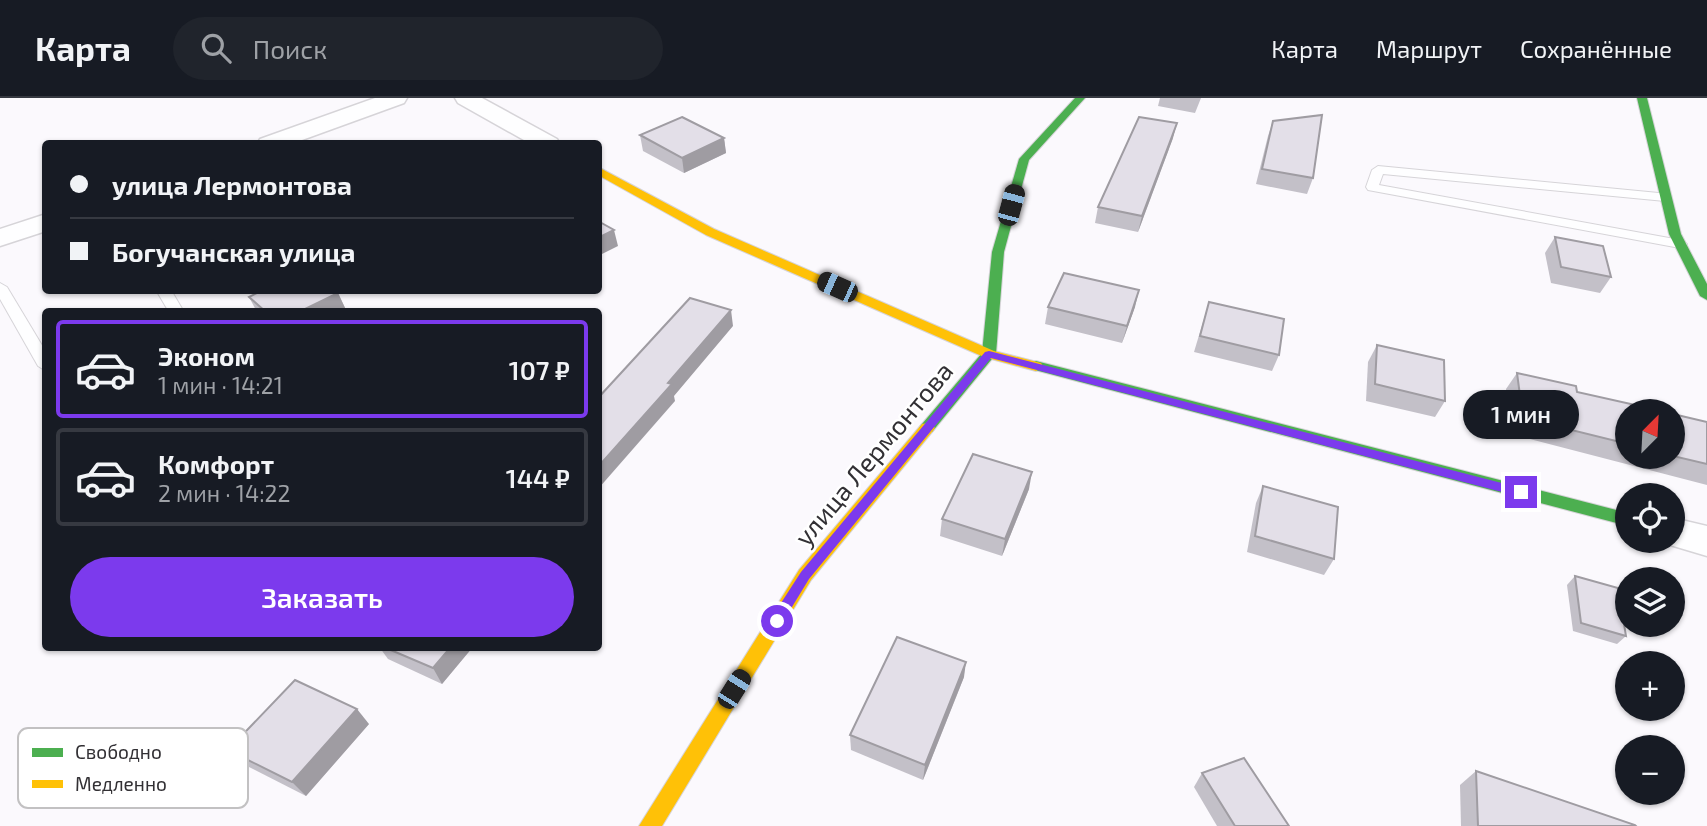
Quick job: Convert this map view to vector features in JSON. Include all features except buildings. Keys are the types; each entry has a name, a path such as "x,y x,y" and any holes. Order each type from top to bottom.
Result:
{"street":[{"path":"279,140 396,98"},
{"path":"466,98 542,140"},
{"name":"улица Лермонтова","path":"650,826 805,575 989,354 998,252 1024,159 1080,98"},
{"path":"1642,98 1675,234 1706,289"},
{"path":"602,172 710,232 989,354 1615,517"},
{"path":"0,238 42,223"},
{"path":"1685,535 1707,541"}],"lane":[{"path":"1665,197 1378,170 1372,187 1680,244"},
{"path":"0,287 42,359"}],"traffic: fast":[{"path":"927,428 989,354 998,252 1024,159 1080,98"},
{"path":"1642,98 1675,234 1707,296"},
{"path":"1036,366 1615,517"}],"traffic: slow":[{"path":"602,172 710,232 989,354 1036,366"},
{"path":"650,826 805,575 927,428"}],"route":[{"path":"777,621 805,575 989,354 1521,492"}]}
